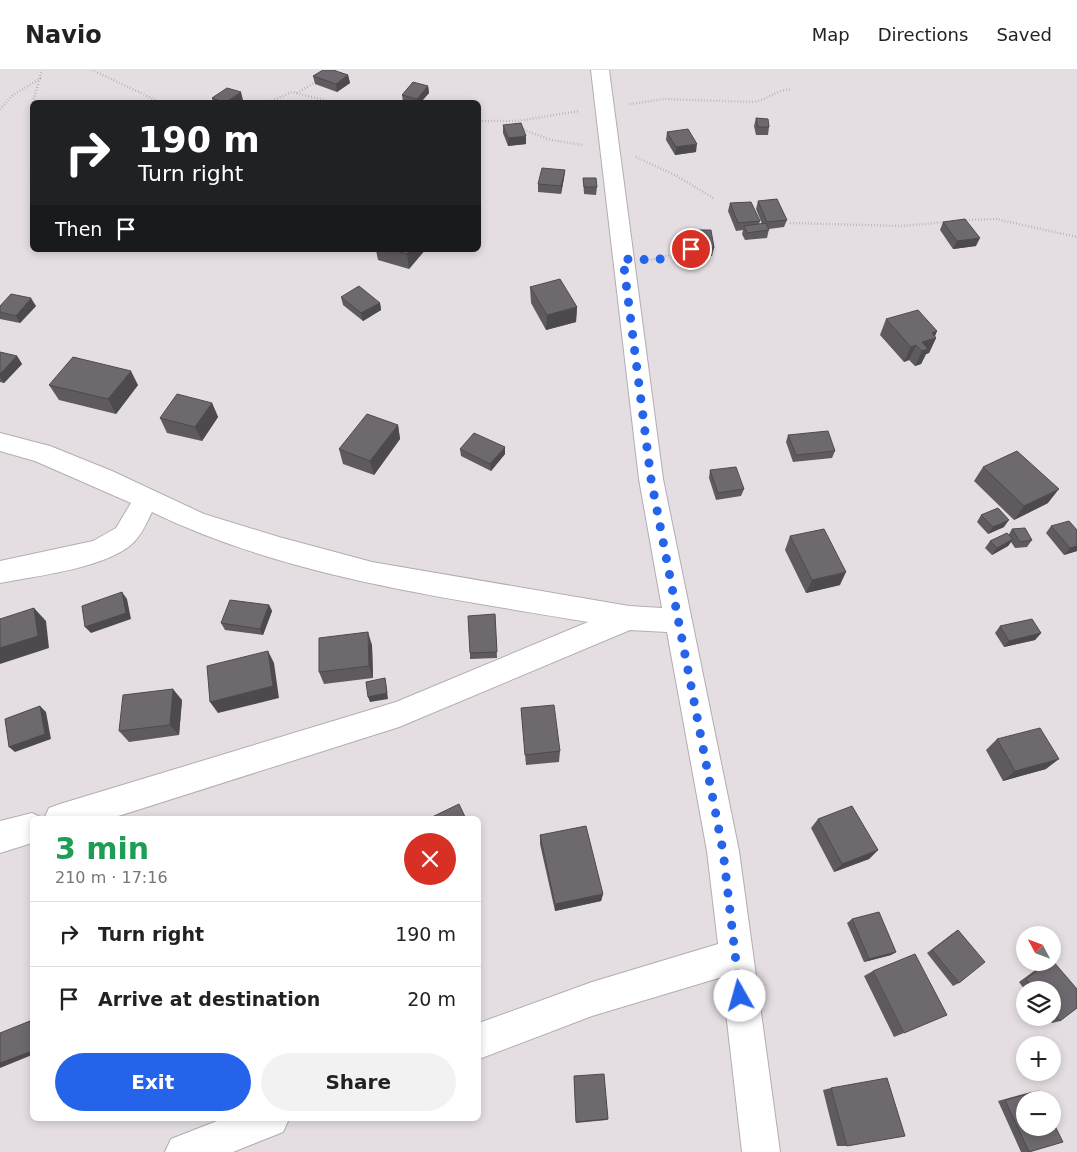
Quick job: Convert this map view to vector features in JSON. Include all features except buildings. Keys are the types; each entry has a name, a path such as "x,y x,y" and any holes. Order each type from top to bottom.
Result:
{"street":[{"path":"600,70 651,479 723,851 761,1152"},
{"path":"0,442 41,453 146,498 196,522 279,548 372,573 629,618 678,621"},
{"path":"0,572 86,554 112,544 125,536 146,498"},
{"path":"70,816 399,714 629,618"},
{"path":"0,837 30,829"},
{"path":"481,1040 592,999 735,956"},
{"path":"184,1152 265,1121"}],"path":[{"path":"34,100 42,70"},
{"path":"92,70 156,100"},
{"path":"272,100 279,96 296,93 308,88 323,76"},
{"path":"0,109 5,100 16,91 41,78"},
{"path":"481,121 491,123 581,111 604,103 626,104 665,100 754,102 763,100 774,92 792,88"},
{"path":"296,93 324,100"},
{"path":"960,221 996,220 1077,237"},
{"path":"790,223 902,226 952,222"},
{"path":"623,259 657,260 691,249"}],"route":[{"path":"691,249 657,260 639,261 623,259 651,479 723,851 740,996"}]}
